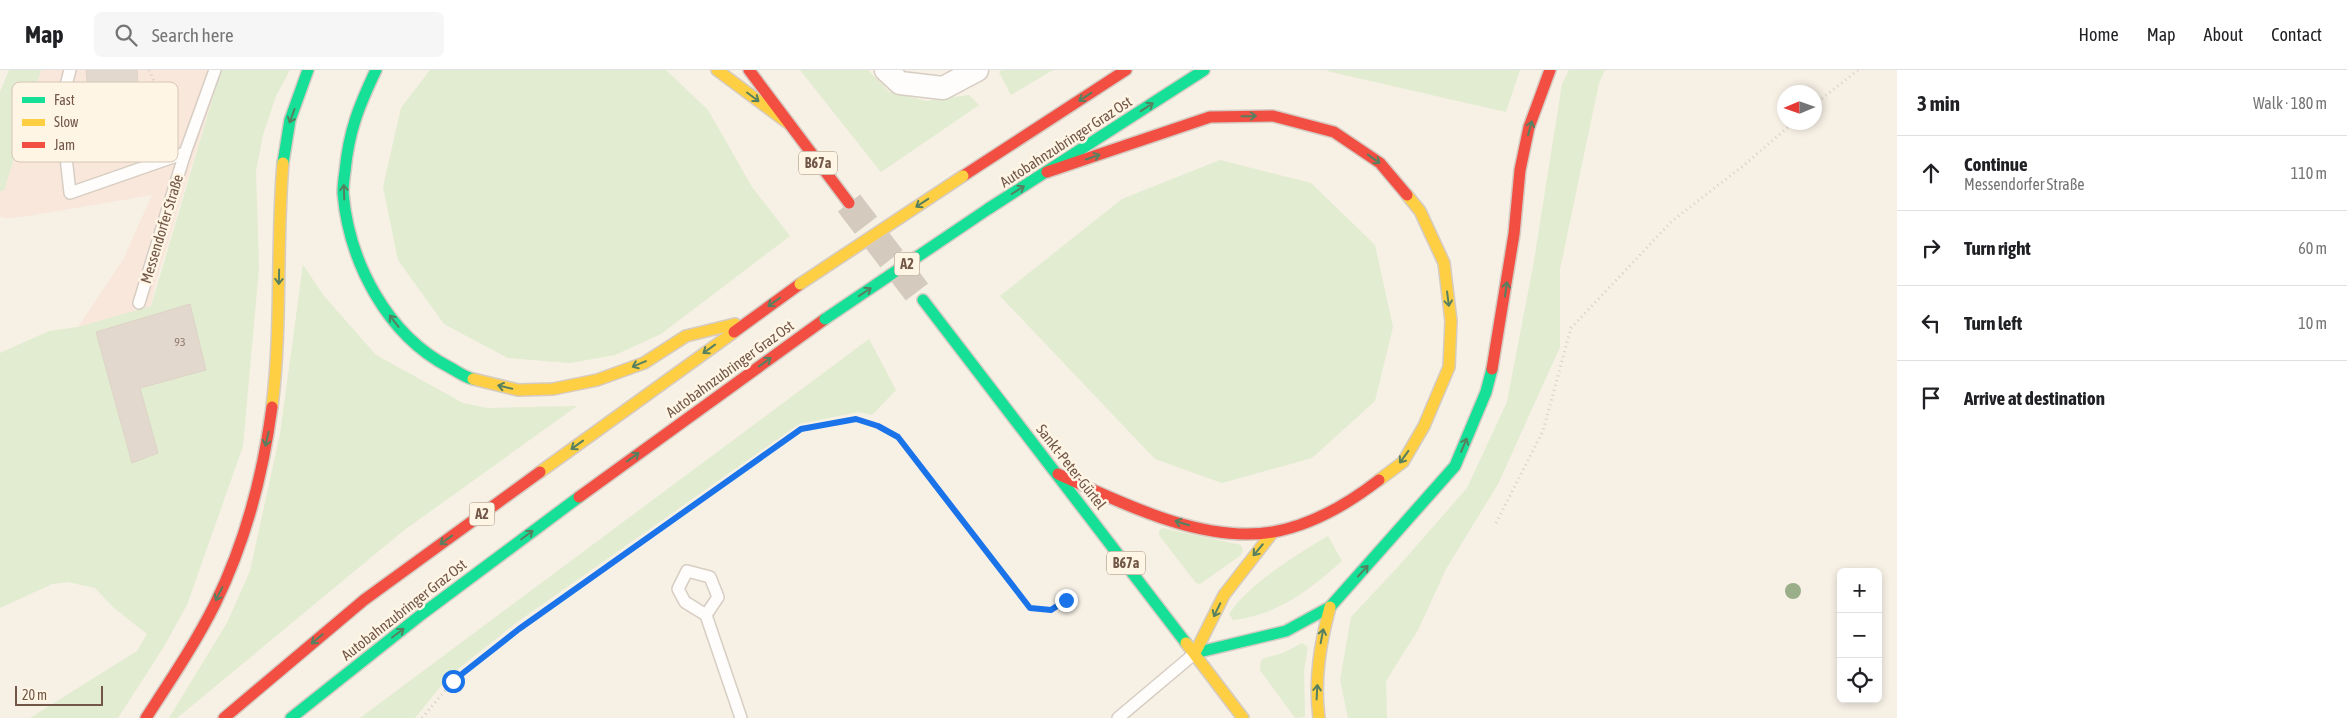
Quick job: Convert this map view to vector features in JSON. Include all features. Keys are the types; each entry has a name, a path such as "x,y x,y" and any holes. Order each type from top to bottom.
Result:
{"main road":[{"path":"146,718 190,651 220,594 251,511 270,428 278,349 282,175 288,125 308,70"},
{"path":"376,70 356,113 347,154 343,192 351,240 367,279 393,322 428,356 469,378 518,390 553,389 597,380 644,363 686,336 748,320"},
{"path":"717,70 788,123"},
{"name":"B67a","path":"749,70 849,202"},
{"name":"Autobahnzubringer Graz Ost","path":"224,718 364,600 748,320 963,176 1126,70"},
{"name":"Autobahnzubringer Graz Ost","path":"291,718 367,656 564,506 825,319 988,209 1204,70"},
{"path":"1195,653 1286,631 1330,607 1385,547 1454,466 1486,392 1496,353 1503,313 1520,170 1530,127 1550,70"},
{"path":"1047,172 1210,117 1273,116 1334,132 1380,164 1420,211 1444,263 1451,321 1449,367 1424,426 1403,462 1359,495 1323,516 1273,532 1230,533 1189,525 1131,506 1058,474"},
{"name":"Sankt-Peter-Gürtel","path":"923,300 1195,653"},
{"path":"1195,653 1224,595 1273,532"},
{"path":"1319,718 1316,702 1318,667 1322,636 1330,607"},
{"name":"B67a","path":"1195,653 1243,718"}],"street":[{"path":"886,70 900,84 943,88 977,70"}],"lane":[{"path":"66,82 70,70"},
{"name":"Messendorfer Straße","path":"139,303 185,153 215,70"},
{"path":"178,155 185,153"},
{"path":"67,162 70,193 159,162"},
{"path":"706,615 741,718"},
{"path":"1118,718 1195,653"}],"path":[{"path":"149,70 154,82"},
{"path":"1822,99 1858,70"},
{"path":"1496,523 1543,431 1571,328 1672,221 1743,166 1785,130"},
{"path":"178,137 185,153"},
{"path":"422,718 453,681 519,629 749,464 801,429 856,419 878,426 898,437 1030,608 1051,610 1066,600"}],"shaded area":[{"path":"41,70 221,70 156,282 151,306 78,327 123,260 152,195 22,217 4,218 0,216 0,191 4,191 13,162 178,162 178,82 37,82"}],"green space":[{"path":"9,70 41,70 37,82 12,82 13,162 4,191 0,191 0,92"},
{"path":"221,70 290,70 276,96 263,135 256,171 259,268 243,446 187,605 163,648 118,718 30,718 137,651 147,634 113,607 95,588 68,582 52,584 0,608 0,353 49,331 78,327 151,306"},
{"path":"430,70 666,70 708,110 752,187 790,236 661,334 615,355 570,363 508,358 444,324 398,260 383,187 401,108"},
{"path":"800,70 868,70 889,92 926,101 969,95 979,105 881,172"},
{"path":"1002,70 1053,70 1011,95 999,72"},
{"path":"1520,70 1506,112 1327,71"},
{"path":"1569,70 1605,70 1599,83 1560,269 1560,347 1498,484 1446,569 1418,630 1386,681 1387,718 1348,718 1340,680 1351,617 1467,488 1507,402 1534,261 1562,84"},
{"path":"1220,160 1311,183 1375,245 1393,327 1375,401 1312,458 1222,483 1155,459 1000,296 1122,199"},
{"path":"303,265 324,296 376,355 463,403 487,408 577,406 403,531 177,718 169,718 227,623 250,571 280,434"},
{"path":"869,339 896,390 872,415 858,412 799,424 516,623 448,677 415,718 360,718"},
{"path":"1162,528 1241,545 1243,550 1241,555 1200,584 1196,583 1159,535 1159,531"},
{"path":"1328,536 1342,561 1292,600 1264,613 1233,620 1229,614 1237,603 1260,581"},
{"path":"1302,643 1308,647 1304,671 1305,717 1295,718 1260,670 1261,661 1264,658 1283,653"}],"building":[{"path":"86,70 137,70 138,82 87,82"},
{"path":"190,304 206,370 140,388 158,453 132,463 96,332"}],"tunnel":[{"path":"849,203 923,300"}],"traffic: fast":[{"path":"283,163 290,120 308,70"},
{"path":"376,70 356,119 347,156 343,193 353,245 375,294 407,336 427,353 461,374 473,379"},
{"path":"988,209 1204,70"},
{"path":"825,319 988,209"},
{"path":"923,300 1186,643"},
{"path":"1195,653 1286,631 1330,607 1455,466 1486,392 1492,369"},
{"path":"291,718 422,614 579,497"}],"traffic: slow":[{"path":"717,70 788,123"},
{"path":"272,407 277,346 283,163"},
{"path":"800,284 963,176"},
{"path":"1379,480 1403,462 1424,426 1449,367 1451,321 1444,263 1420,211 1407,195"},
{"path":"473,379 518,390 553,389 597,380 644,363 686,336 735,324"},
{"path":"540,472 734,332"},
{"path":"1195,653 1224,595 1273,532"},
{"path":"1319,718 1317,690 1319,662 1330,607"},
{"path":"1186,643 1243,718"}],"traffic: jam":[{"path":"749,70 849,203"},
{"path":"963,176 1126,70"},
{"path":"1492,369 1514,234 1520,170 1529,127 1550,70"},
{"path":"1047,172 1210,117 1273,116 1334,132 1380,163 1407,195"},
{"path":"734,332 800,284"},
{"path":"579,497 825,319"},
{"path":"146,718 199,633 226,581 244,533 258,483 272,407"},
{"path":"224,718 364,600 540,472"},
{"path":"1058,474 1108,497 1162,518 1218,532 1246,534 1273,532 1316,519 1355,497 1379,480"}],"route":[{"path":"453,681 519,629 749,464 801,429 836,421 856,419 878,426 898,437 1030,608 1051,610 1066,600"}]}
